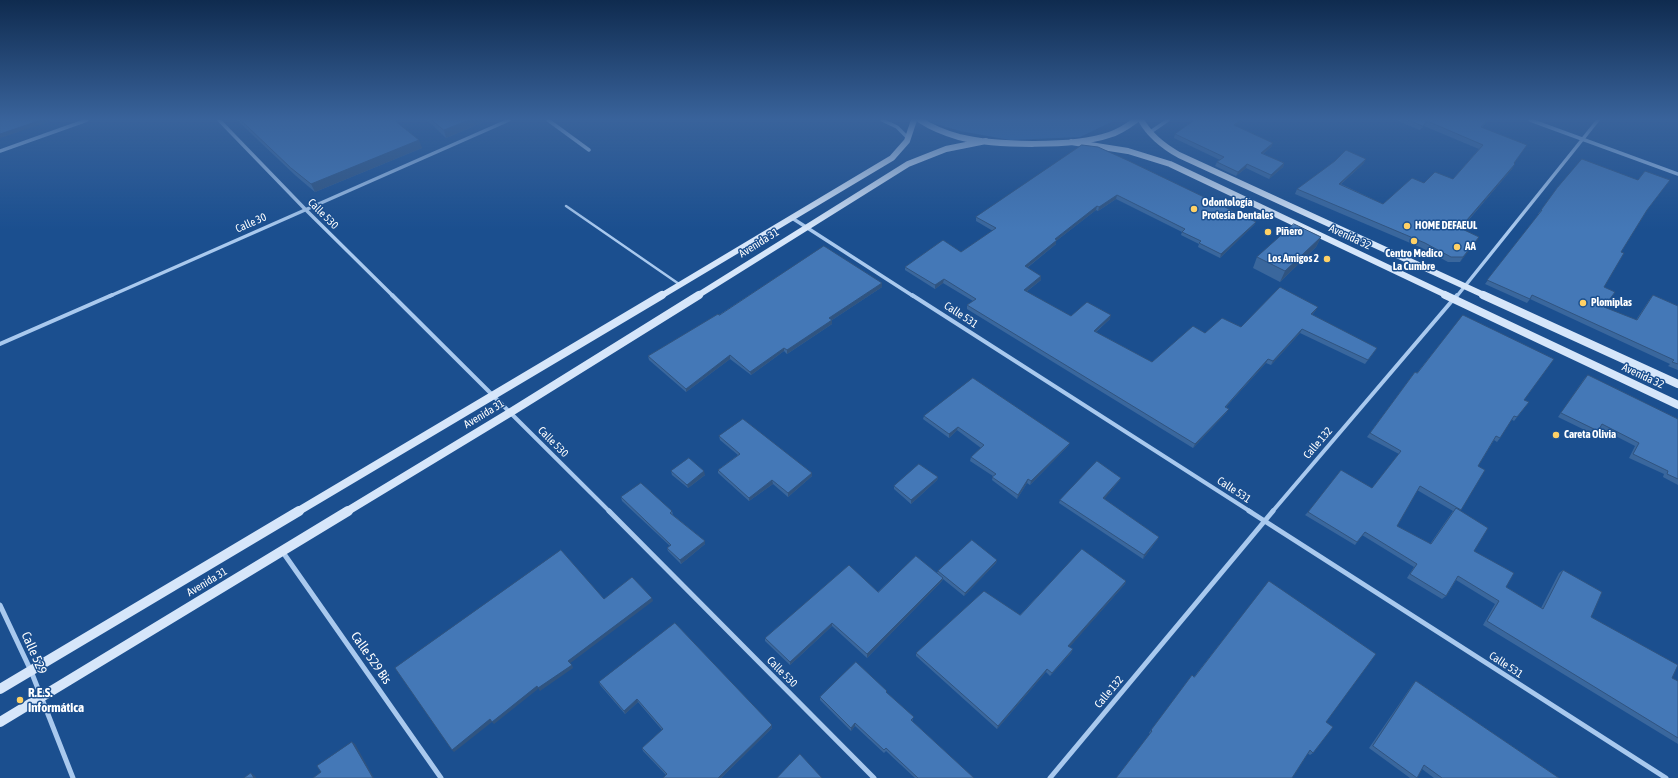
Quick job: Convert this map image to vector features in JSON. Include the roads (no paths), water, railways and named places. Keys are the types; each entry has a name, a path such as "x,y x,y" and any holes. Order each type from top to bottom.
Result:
{"main road":[{"name":"Avenida 31","path":"0,689 894,156"},
{"name":"Avenida 31","path":"0,722 511,412 808,226 923,156"},
{"name":"Avenida 32","path":"1151,156 1170,164 1678,405"},
{"name":"Avenida 32","path":"1182,156 1678,384"}],"street":[{"name":"Calle 530","path":"254,156 305,209 511,412 874,778"},
{"name":"Calle 30","path":"0,344 426,156"},
{"name":"Calle 132","path":"1050,778 1264,521 1454,299 1568,156"},
{"path":"1629,156 1678,174"},
{"name":"Calle 531","path":"792,217 1666,778"},
{"name":"Calle 529 Bis","path":"282,550 441,778"},
{"name":"Calle 529","path":"0,605 31,671 40,698 73,778"}],"lane":[{"path":"566,206 679,284"}],"place":[{"name":"Odontología Protesia Dentales","path":"1194,209"},
{"name":"HOME DEFAEUL","path":"1407,226"},
{"name":"Piñero","path":"1268,232"},
{"name":"Centro Medico La Cumbre","path":"1414,241"},
{"name":"AA","path":"1457,247"},
{"name":"Los Amigos 2","path":"1327,259"},
{"name":"Plomiplas","path":"1583,303"},
{"name":"Careta Olivia","path":"1556,435"},
{"name":"R.E.S. Informática","path":"20,700"}]}
